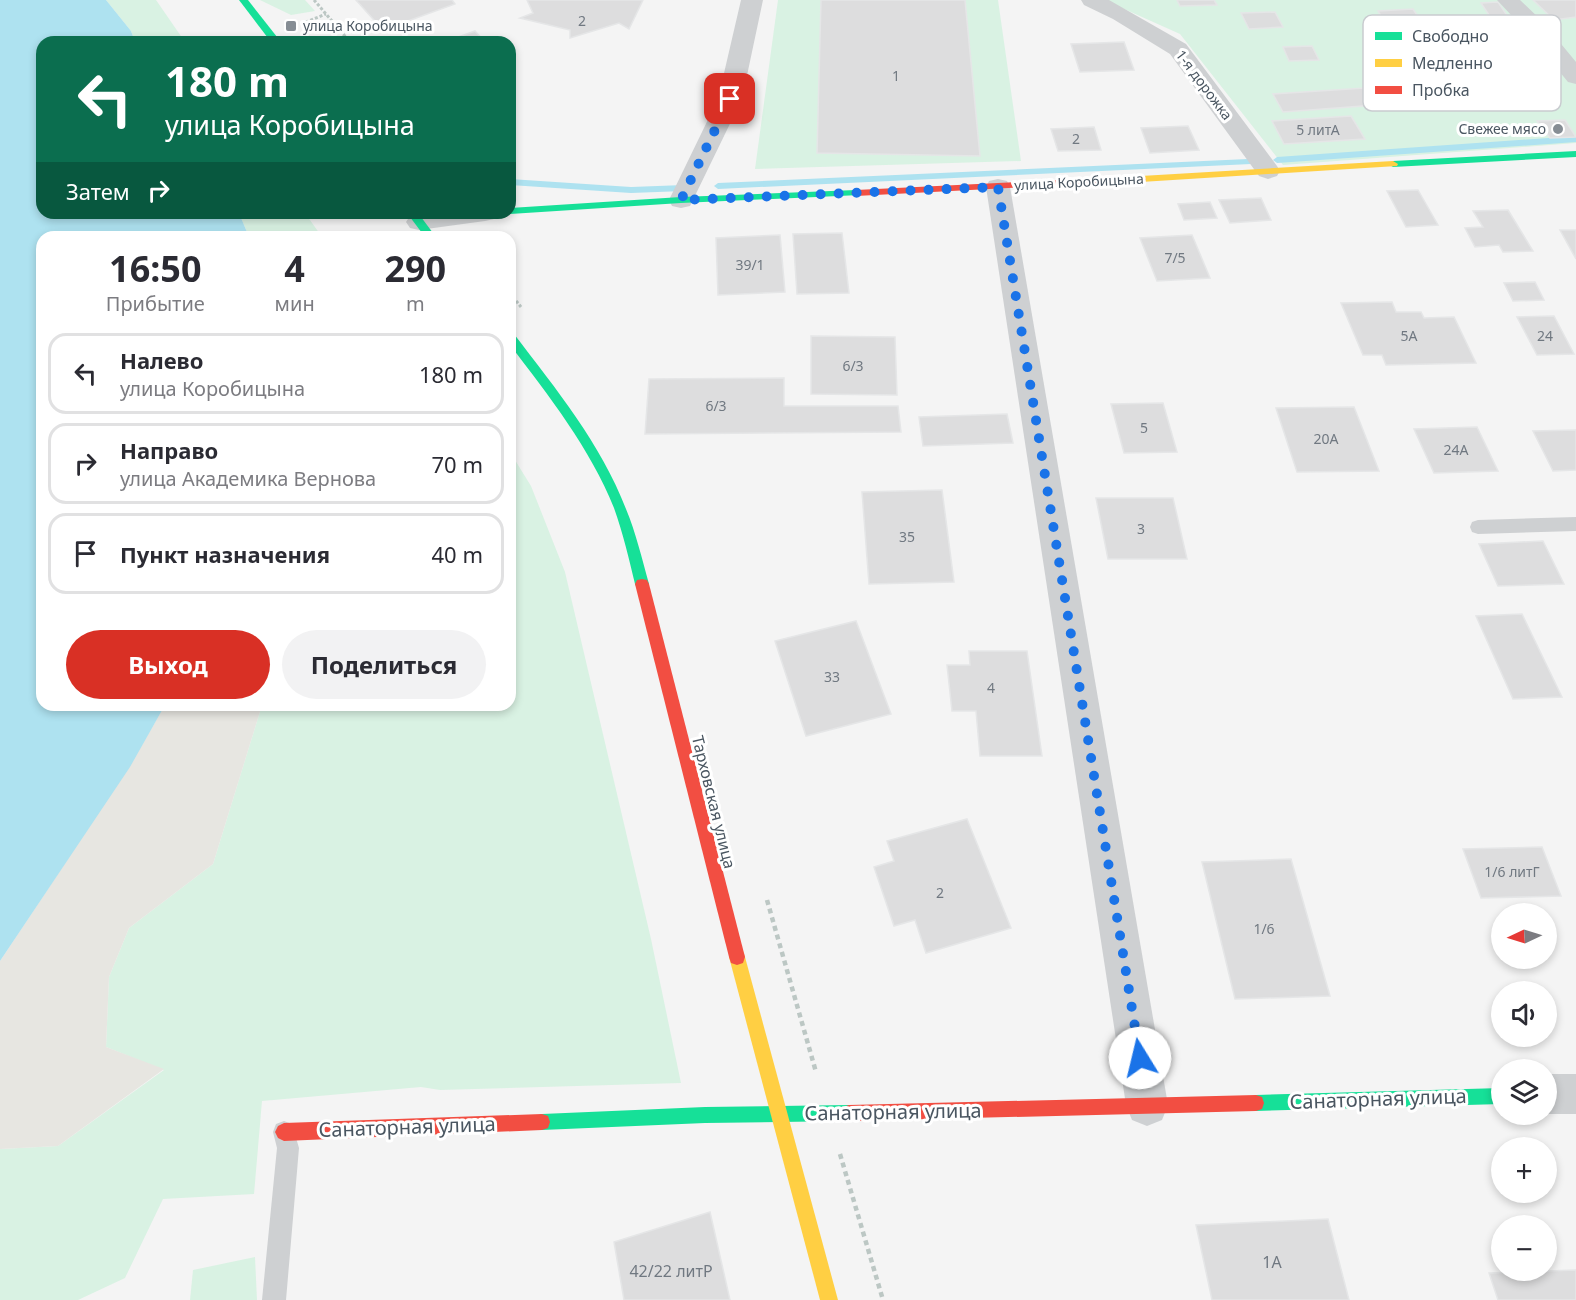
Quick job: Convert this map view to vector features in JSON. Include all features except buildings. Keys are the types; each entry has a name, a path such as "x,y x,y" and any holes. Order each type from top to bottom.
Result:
{"street":[{"path":"243,0 271,36"},
{"path":"681,200 730,99 752,0"},
{"name":"1-я дорожка","path":"1092,0 1121,14 1178,49 1268,171"},
{"path":"1508,0 1523,15"},
{"path":"1561,59 1576,77"},
{"name":"улица Коробицына","path":"516,211 681,200 998,187 1576,154"},
{"path":"998,187 1147,1105"},
{"path":"421,224 450,219"},
{"name":"Тарховская улица","path":"516,345 590,450 616,498 633,550 778,1115 829,1300"},
{"path":"1557,1094 1576,1094"},
{"name":"Санаторная улица","path":"284,1132 705,1115 1491,1096"}],"lane":[{"path":"1478,527 1576,524"},
{"path":"274,1300 288,1148 284,1132"}],"path":[{"path":"314,0 345,36"}],"green space":[{"path":"106,0 156,0 181,36 133,36"},
{"path":"260,0 305,0 315,11 291,15"},
{"path":"778,0 998,0 1021,161 755,169"},
{"path":"1104,0 1576,0 1576,143 1283,165 1180,34"},
{"path":"242,219 309,219 318,231 246,231"},
{"path":"516,462 531,486 565,572 651,939 681,1083 440,1090 421,1087 262,1101 254,1194 163,1199 125,1278 78,1300 0,1300 0,1149 58,1146 164,1070 106,1047 109,977 129,928 213,864 260,711 516,711"},
{"path":"255,1257 257,1300 190,1300 193,1270"}],"sand":[{"path":"162,711 260,711 213,864 129,928 109,977 106,1047 164,1069 58,1146 0,1149 0,961 129,767"}],"water":[{"path":"0,0 106,0 133,36 36,36 36,219 242,219 246,231 36,231 36,711 162,711 130,767 0,961"}],"waterway":[{"path":"1277,160 1576,139"},
{"path":"718,186 1248,162"},
{"path":"516,182 631,190 684,188"}],"traffic: fast":[{"path":"243,0 271,36"},
{"path":"1393,164 1576,154"},
{"path":"516,211 681,200 856,193"},
{"path":"417,219 426,231"},
{"path":"516,345 582,435 606,477 624,520 642,584"},
{"path":"1256,1103 1491,1096"},
{"path":"542,1122 705,1115 849,1113"}],"traffic: slow":[{"path":"1141,179 1393,164"},
{"path":"737,957 829,1300"}],"traffic: jam":[{"path":"856,193 1141,179"},
{"path":"642,584 737,957"},
{"path":"849,1113 1256,1103"},
{"path":"284,1132 542,1122"}],"place":[{"name":"улица Коробицына","path":"291,26"},
{"name":"Свежее мясо","path":"1558,129"}],"route":[{"path":"730,99 681,200 998,187 1140,1058"}]}
